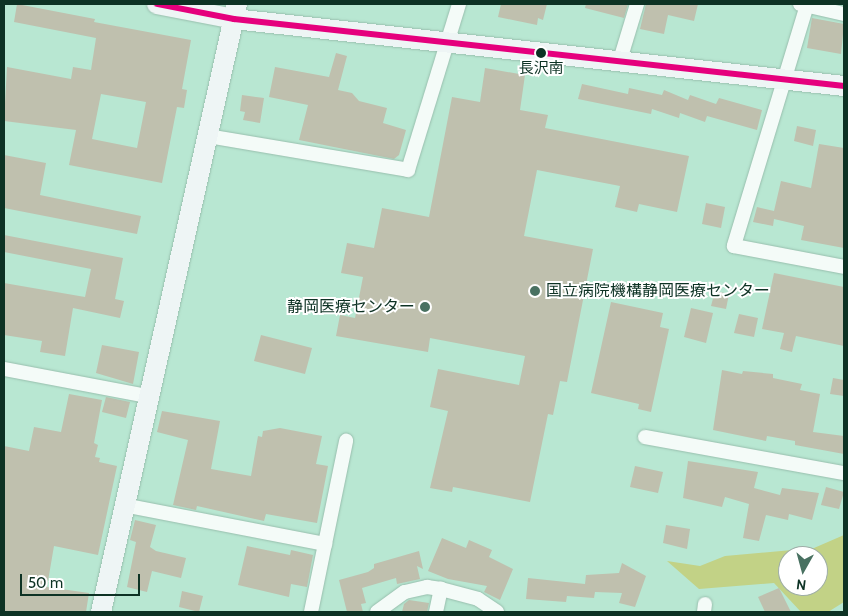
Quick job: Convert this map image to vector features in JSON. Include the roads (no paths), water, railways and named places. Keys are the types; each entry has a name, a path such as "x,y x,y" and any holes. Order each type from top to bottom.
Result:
{"street":[{"path":"156,4 235,11 447,41 844,86"},
{"path":"208,136 408,170 459,4"},
{"path":"620,60 637,4"},
{"path":"844,14 803,4 786,78 734,246 844,267"},
{"path":"101,612 147,396 208,136 235,11"},
{"path":"4,369 147,396"},
{"path":"645,437 844,473"},
{"path":"311,612 346,441"},
{"path":"123,506 325,544"},
{"path":"377,612 406,592 427,587 478,599 497,612"},
{"path":"436,612 441,589"}],"place":[{"name":"長沢南","path":"541,53"},
{"name":"国立病院機構静岡医療センター","path":"535,291"},
{"name":"静岡医療センター","path":"425,307"}]}
